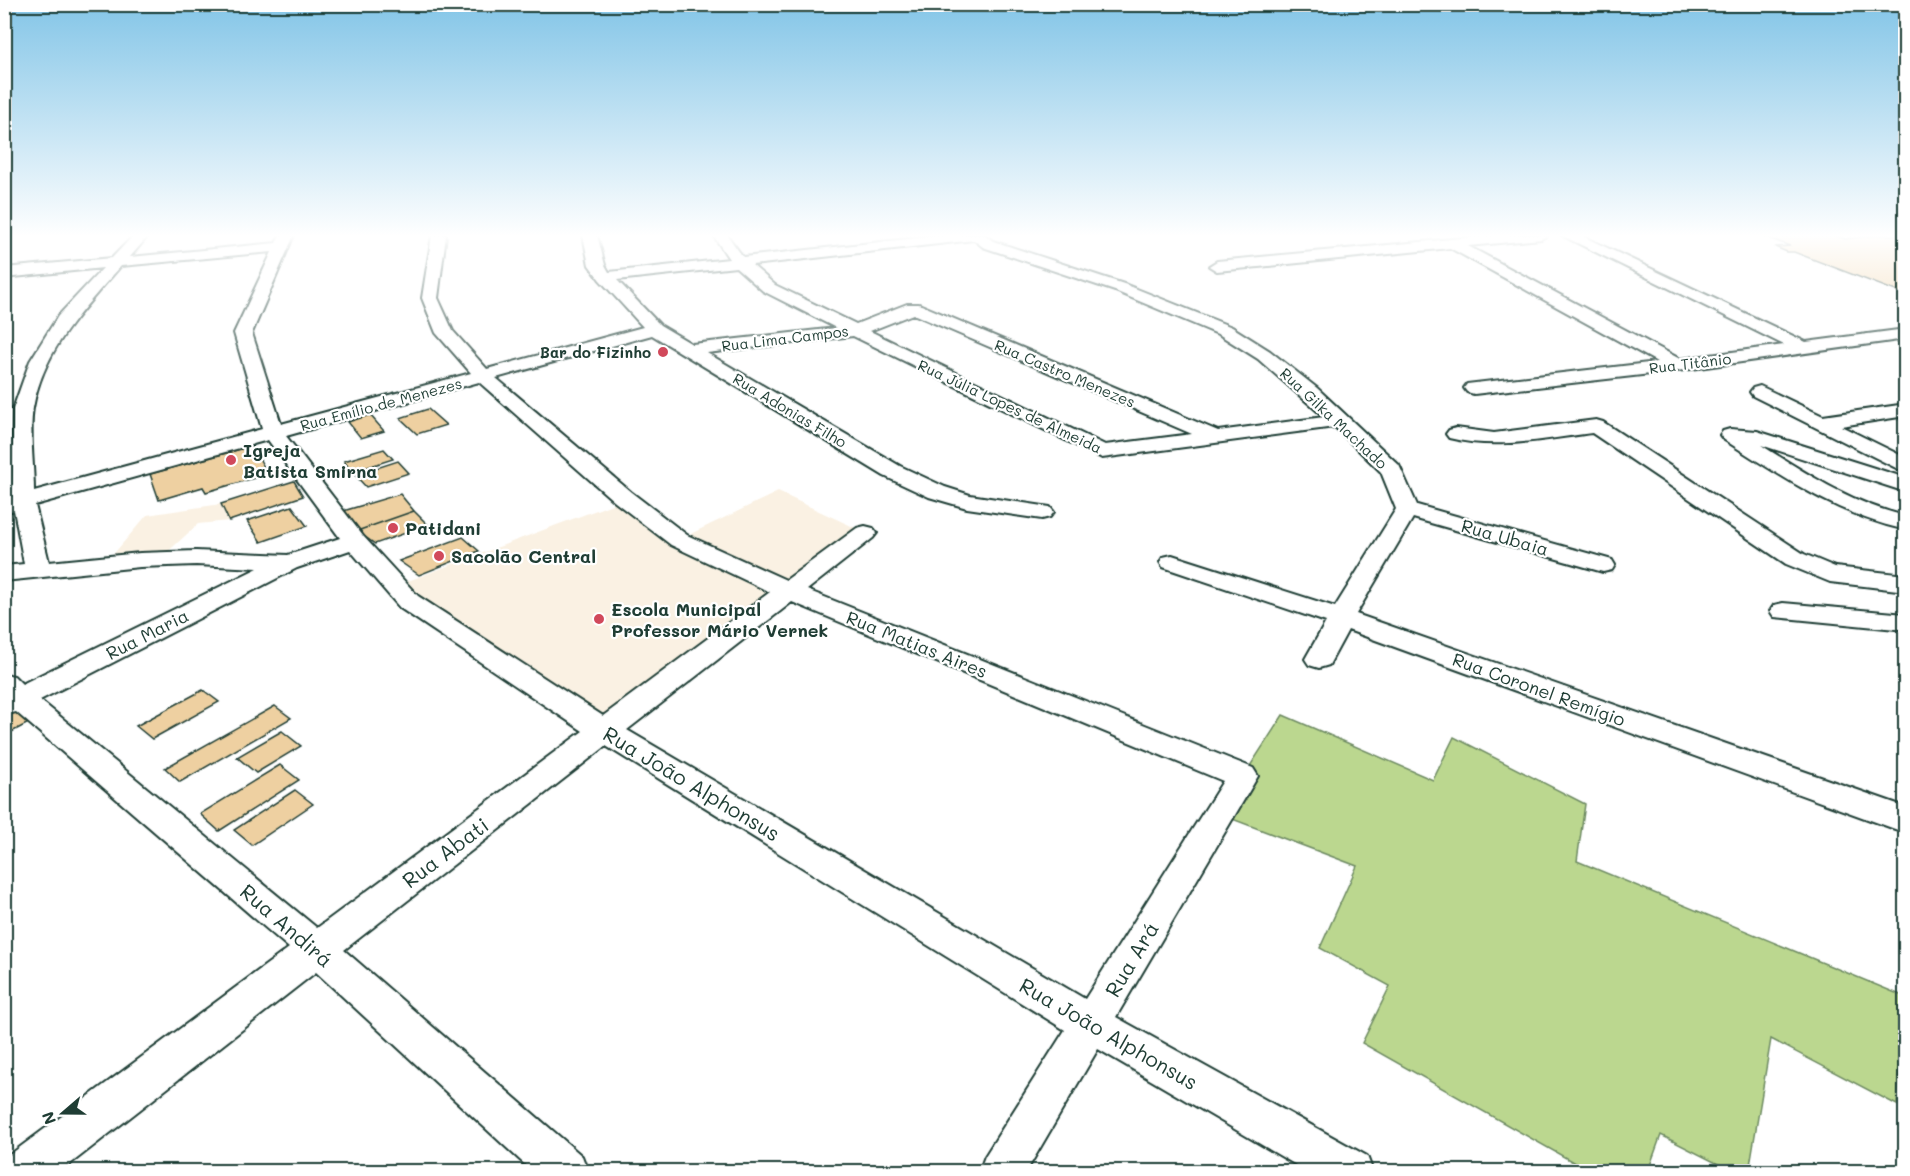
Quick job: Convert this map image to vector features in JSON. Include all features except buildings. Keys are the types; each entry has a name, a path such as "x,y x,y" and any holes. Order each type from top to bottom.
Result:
{"street":[{"path":"38,570 14,504 23,410 39,361 64,320 93,290"},
{"name":"Rua João Alphonsus","path":"262,290 243,333 273,433 356,540 409,602 605,731 1091,1024 1351,1172"},
{"name":"Rua Matias Aires","path":"431,290 430,298 445,333 484,377 623,497 679,540 788,591 1242,776"},
{"name":"Rua Adonias Filho","path":"617,290 654,329 892,471 937,492 967,501 1042,512"},
{"name":"Rua Júlia Lopes de Almeida","path":"774,290 1102,452 1338,421"},
{"name":"Rua Gilka Machado","path":"1126,290 1226,331 1274,362 1310,392 1391,470 1407,509"},
{"path":"1538,290 1677,365"},
{"path":"1683,290 1804,348"},
{"name":"Rua Lima Campos","path":"690,350 854,331 914,309"},
{"name":"Rua Castro Menezes","path":"914,309 1216,437"},
{"name":"Rua Emílio de Menezes","path":"14,504 654,329"},
{"name":"Rua Titânio","path":"1473,388 1677,365 1905,334"},
{"path":"1760,392 1905,467"},
{"path":"1819,423 1905,410"},
{"path":"1456,434 1494,439 1596,426 1795,559 1830,574 1905,583"},
{"path":"1905,485 1750,435 1730,435 1840,501 1885,520 1905,523"},
{"path":"1319,659 1407,509"},
{"name":"Rua Ubaia","path":"1407,509 1603,565"},
{"name":"Rua Abati","path":"24,1172 865,533"},
{"path":"4,574 140,560 196,558 290,562 356,540"},
{"name":"Rua Maria","path":"9,696 290,562"},
{"name":"Rua Coronel Remígio","path":"1172,562 1341,618 1905,820"},
{"path":"1783,611 1905,622"},
{"name":"Rua Andirá","path":"9,696 316,949 566,1172"},
{"name":"Rua Ará","path":"1001,1172 1242,776"}],"shaded area":[{"path":"778,492 860,530 787,588 682,538"},
{"name":"Escola Municipal Professor Mário Vernek","path":"615,503 663,534 781,593 603,728 400,584"},
{"path":"221,504 229,521 198,524 162,557 110,558 147,515"}],"green space":[{"path":"1283,715 1433,780 1454,737 1585,804 1577,861 1903,996 1897,1105 1771,1039 1749,1171 1732,1171 1661,1135 1648,1171 1589,1171 1362,1043 1390,986 1320,948 1357,866 1219,814"}],"place":[{"name":"Bar do Fizinho","path":"663,352"},
{"name":"Igreja Batista Smirna","path":"231,460"},
{"name":"Patidani","path":"393,528"},
{"name":"Sacolão Central","path":"439,556"},
{"name":"Escola Municipal Professor Mário Vernek","path":"599,619"}]}
